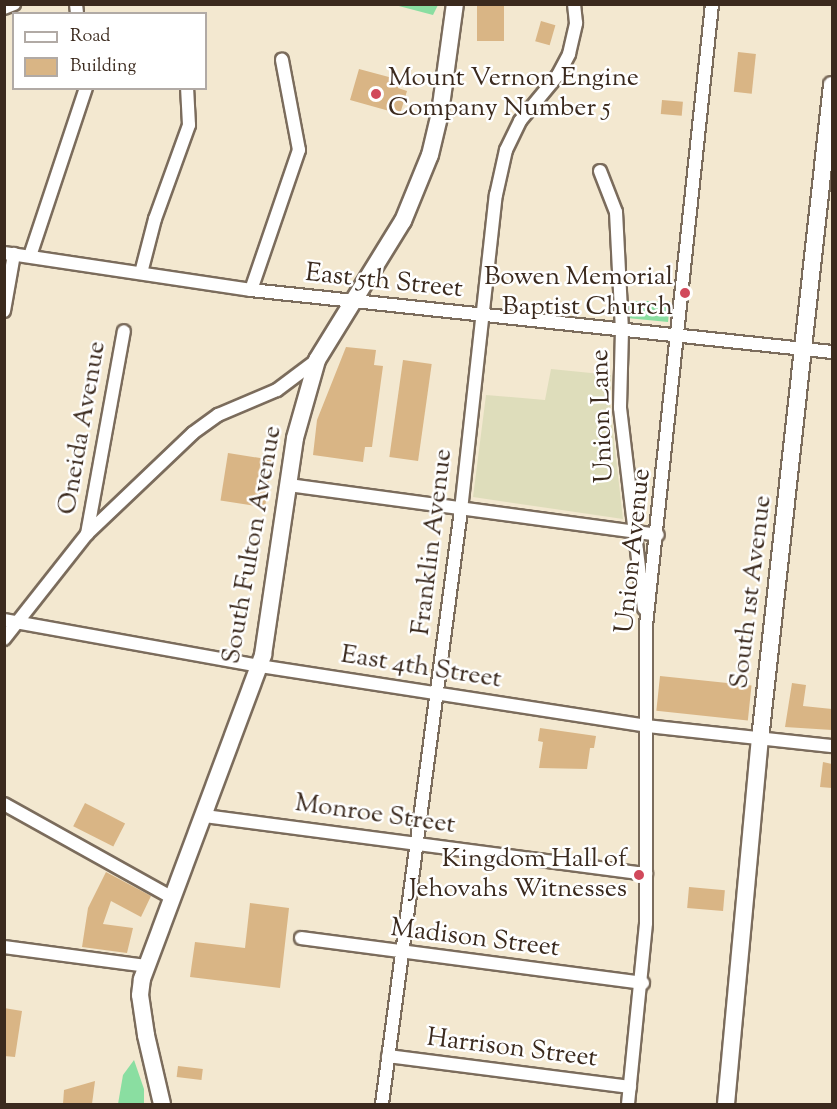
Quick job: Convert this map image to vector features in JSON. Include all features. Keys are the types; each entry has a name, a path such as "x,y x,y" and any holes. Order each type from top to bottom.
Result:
{"main road":[{"name":"South Fulton Avenue","path":"162,1104 140,995 146,966 171,897 205,816 260,666 295,438 317,360 399,228 424,171 440,113 455,4"},
{"name":"South 1st Avenue","path":"726,1104 760,738 832,85"}],"street":[{"path":"4,8 14,4"},
{"name":"Franklin Avenue","path":"382,1104 461,510 496,195 506,150 520,121 558,75 569,54 576,23 574,4"},
{"name":"Union Avenue","path":"628,1104 643,984 646,874 646,626 658,535 712,4"},
{"path":"250,290 299,150 282,60"},
{"path":"30,256 85,90"},
{"path":"141,273 155,219 185,137 188,90"},
{"name":"Union Lane","path":"600,171 616,212 622,330 620,408 632,532 646,626"},
{"path":"4,311 9,253"},
{"name":"East 5th Street","path":"9,253 250,290 832,352"},
{"name":"Oneida Avenue","path":"87,534 124,331"},
{"path":"4,639 10,621 87,534 199,428 277,390 317,360"},
{"path":"289,484 461,510 658,535"},
{"name":"East 4th Street","path":"10,621 260,666 436,694 647,726 832,746"},
{"path":"4,804 171,897"},
{"name":"Monroe Street","path":"205,816 646,874"},
{"name":"Madison Street","path":"301,938 643,984"},
{"path":"4,947 146,966"},
{"name":"Harrison Street","path":"388,1056 630,1087"}],"shaded area":[{"path":"551,369 611,375 610,405 623,519 473,497 486,395 545,400"}],"green space":[{"path":"395,5 438,5 433,15"},
{"path":"626,301 670,301 668,322 627,318"},
{"path":"134,1060 144,1089 144,1104 118,1104 123,1075"}],"building":[{"path":"477,4 504,4 504,41 477,41"},
{"path":"541,21 555,25 550,45 535,41"},
{"path":"738,52 756,54 752,94 734,92"},
{"path":"359,69 400,80 398,88 407,91 400,114 350,100"},
{"path":"662,100 683,102 682,116 661,114"},
{"path":"346,347 376,350 374,365 383,366 372,447 365,447 363,462 313,455 317,420"},
{"path":"403,360 432,364 418,461 389,457"},
{"path":"228,453 272,460 265,507 220,500"},
{"path":"660,676 751,686 748,720 656,711"},
{"path":"792,683 806,685 803,706 832,709 832,730 785,727"},
{"path":"540,728 596,736 594,748 590,748 587,769 539,768 543,742 538,741"},
{"path":"823,762 832,764 832,788 820,787"},
{"path":"85,803 125,823 113,847 73,826"},
{"path":"106,872 151,896 141,917 111,901 103,924 133,928 127,953 82,947 88,908"},
{"path":"689,887 725,890 723,911 687,908"},
{"path":"250,903 289,908 280,988 190,977 195,942 245,948"},
{"path":"4,1008 22,1011 15,1057 4,1056"},
{"path":"178,1066 203,1069 201,1080 177,1077"},
{"path":"95,1081 92,1104 63,1104 64,1090"}],"place":[{"name":"Mount Vernon Engine Company Number 5","path":"376,94"},
{"name":"Bowen Memorial Baptist Church","path":"685,293"},
{"name":"Kingdom Hall of Jehovahs Witnesses","path":"639,875"}]}
